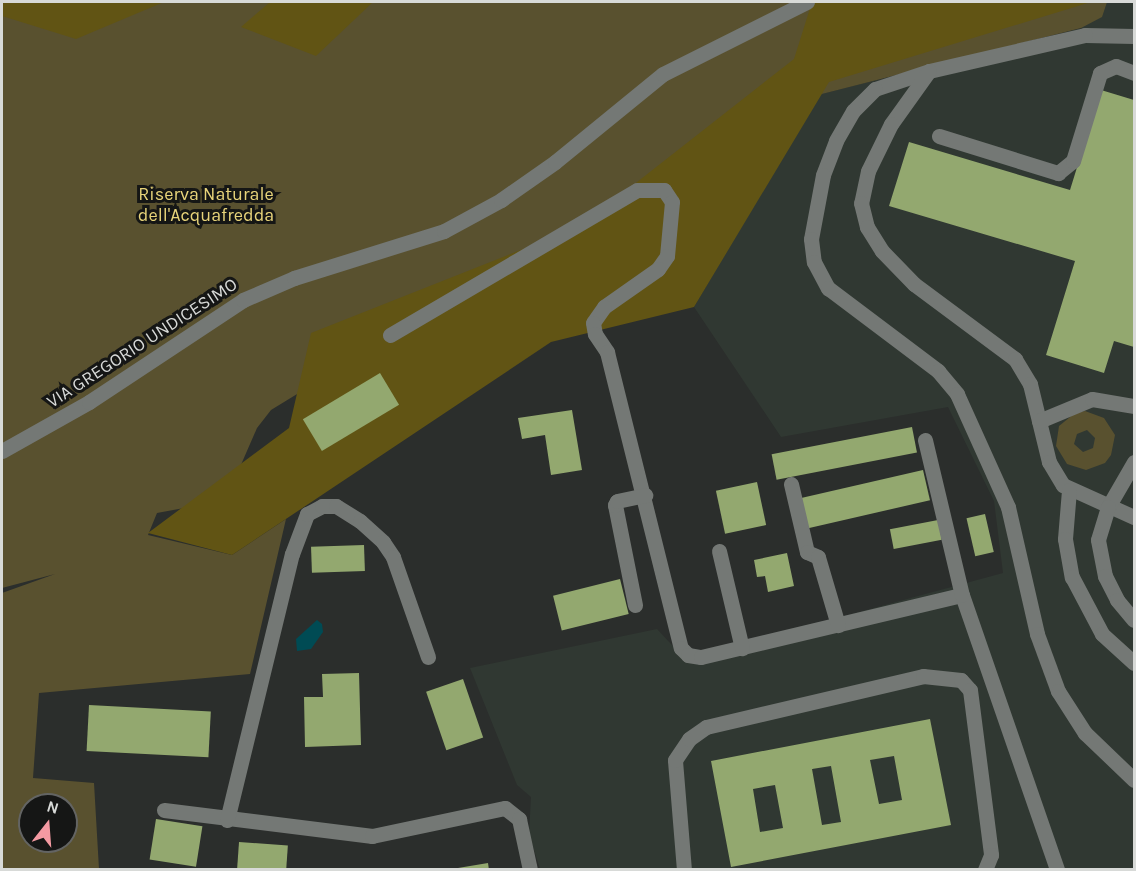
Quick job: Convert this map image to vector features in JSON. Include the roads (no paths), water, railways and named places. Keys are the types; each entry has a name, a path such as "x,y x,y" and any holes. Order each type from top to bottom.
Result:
{"street":[{"name":"VIA GREGORIO UNDICESIMO","path":"2,451 89,402 243,300 294,278 444,231 501,200 555,162 663,74 807,2"},
{"path":"1134,36 1085,35 929,71 875,89 843,127 818,196 811,238 814,262 828,288 841,301 938,371 957,394 1008,507 1037,634 1058,691 1085,733 1134,780"},
{"path":"939,136 1058,173 1073,161 1100,73 1116,66 1134,73"},
{"path":"929,71 876,152 862,187 862,213 892,264 1015,359 1030,384 1052,470 1069,490 1134,517"},
{"path":"390,335 637,190 664,190 672,202 668,256 658,269 604,307 593,323 595,334 607,352 645,495 681,648 688,655 701,657 962,595"},
{"path":"1039,421 1092,399 1134,406"},
{"path":"925,440 962,595 1057,870"},
{"path":"1134,462 1108,507 1098,540 1100,561 1117,600 1134,620"},
{"path":"791,484 807,552 818,557 838,625"},
{"path":"1069,490 1065,539 1072,577 1102,634 1134,663"},
{"path":"635,606 615,505 617,501 645,495"},
{"path":"227,820 292,554 307,514 322,506 336,506 360,521 382,542 393,557 428,657"},
{"path":"719,551 742,648"},
{"path":"684,870 675,760 689,739 706,727 923,676 962,680 970,690 991,855 985,870"},
{"path":"164,810 227,820 372,836 506,808 519,819 530,870"}],"water":[{"path":"317,620 322,624 323,632 311,649 297,651 296,639"}],"park label":[{"name":"Riserva Naturale dell'Acquafredda","path":"206,205"}]}
